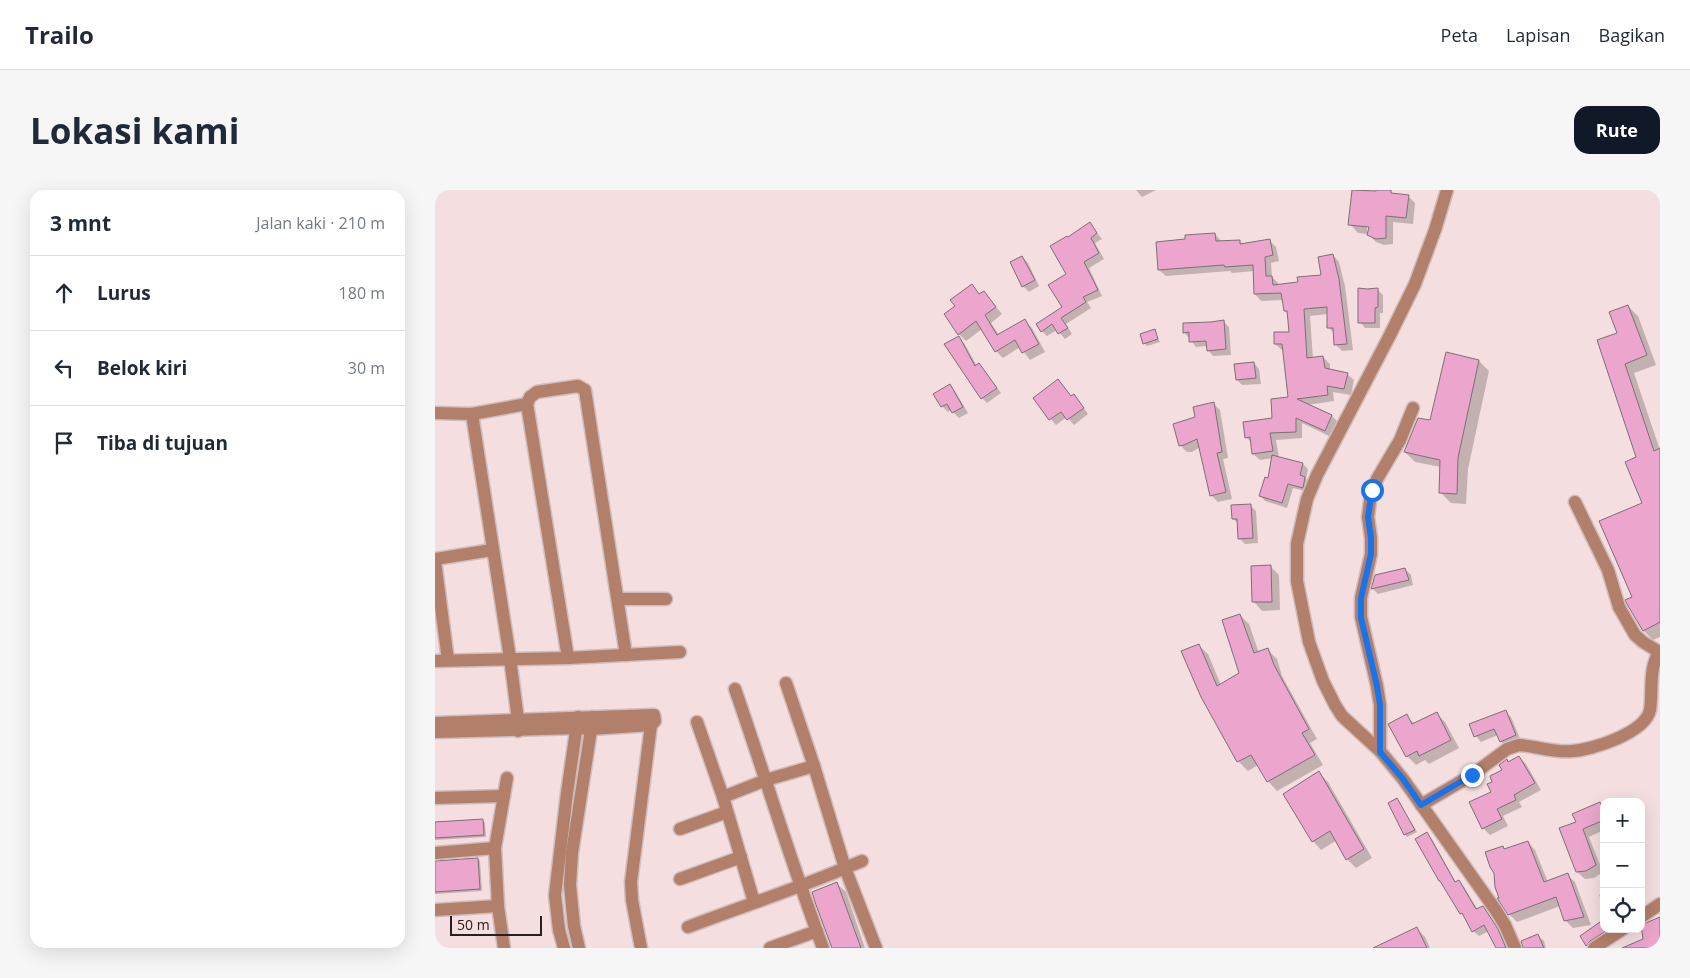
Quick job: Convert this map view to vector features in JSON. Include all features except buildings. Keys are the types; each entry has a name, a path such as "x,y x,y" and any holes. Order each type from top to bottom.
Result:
{"street":[{"path":"1447,190 1435,230 1415,284 1317,475 1307,499 1297,544 1297,581 1309,642 1323,681 1335,705 1342,716 1371,742 1403,779 1495,909 1515,948"},
{"path":"568,658 527,404 537,392 578,386 585,390 587,395 626,655"},
{"path":"435,413 472,414 527,404"},
{"path":"1380,752 1380,705 1361,618 1361,598 1371,554 1368,517 1370,501 1377,479 1400,440 1413,408"},
{"path":"472,414 510,658 518,725"},
{"path":"1421,805 1472,775 1513,746 1525,745 1557,751 1572,751 1612,740 1635,729 1641,725 1649,712 1653,669 1655,658 1660,651 1643,642 1635,635 1619,607 1608,570 1575,502"},
{"path":"492,550 435,560 441,660 568,658 680,652"},
{"path":"618,600 666,599"},
{"path":"786,684 814,766 845,868 876,948"},
{"path":"735,689 800,887 823,948"},
{"path":"435,723 518,725 585,723 654,715 655,721 651,725 631,882 632,900 641,948"},
{"path":"697,722 723,797 755,902"},
{"path":"564,948 559,930 555,895 567,793 585,723"},
{"path":"579,948 574,926 570,885 585,723"},
{"path":"435,732 518,725"},
{"path":"723,797 766,780 814,766"},
{"path":"504,948 497,906 495,848 507,778"},
{"path":"435,798 504,796"},
{"path":"680,829 727,812"},
{"path":"435,853 495,848"},
{"path":"680,879 741,857"},
{"path":"688,927 800,887 862,861"},
{"path":"1645,914 1660,904"},
{"path":"435,910 497,906"},
{"path":"770,948 817,931"},
{"path":"1594,948 1617,933"}],"route":[{"path":"1372,490 1368,517 1371,554 1361,598 1361,618 1380,705 1380,752 1403,779 1421,805 1472,775"}]}
